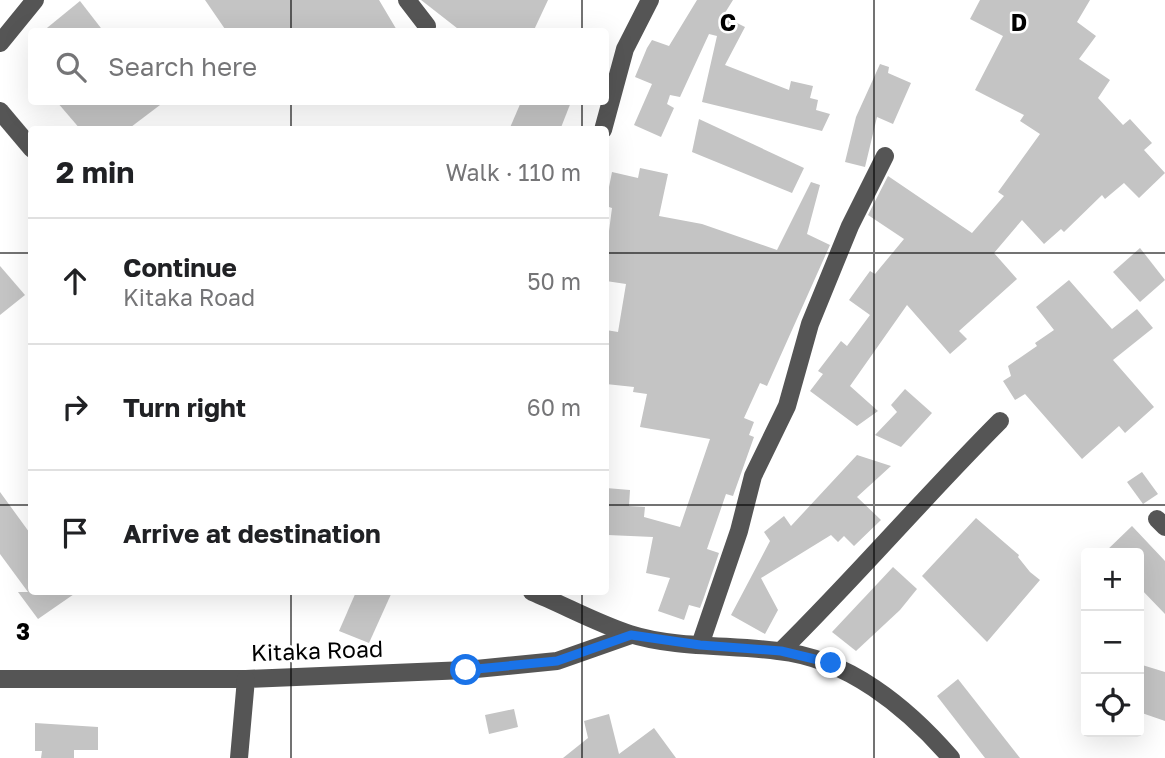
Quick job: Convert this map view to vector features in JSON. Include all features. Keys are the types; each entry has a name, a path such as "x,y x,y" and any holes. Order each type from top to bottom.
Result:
{"street":[{"path":"0,43 35,0"},
{"path":"407,0 427,26"},
{"path":"604,126 625,49 650,0"},
{"path":"0,111 28,144"},
{"path":"700,645 739,531 753,476 787,406 810,324 850,226 885,156"},
{"path":"781,651 853,580 920,501 1000,421"},
{"path":"539,595 631,635 700,645 781,651 831,663 872,686 951,758"},
{"name":"Kitaka Road","path":"0,680 246,679 466,670 557,661 631,635"},
{"path":"239,758 246,679"}],"building":[{"path":"205,0 379,0 396,28 224,28"},
{"path":"421,0 548,0 535,28 457,28"},
{"path":"697,0 733,0 723,16 745,27 725,65 789,90 791,81 813,86 810,98 818,100 816,110 830,114 822,131 702,102 717,36 709,34 680,97 670,95 667,104 674,108 661,137 634,125 652,84 635,77 647,48 652,40 669,46"},
{"path":"980,0 1090,0 1077,22 1096,36 1079,59 1110,80 1098,98 1123,125 1130,119 1152,143 1144,150 1165,173 1139,198 1124,183 1105,199 1102,195 1064,232 1061,229 1044,244 1022,220 994,253 1017,279 959,331 967,339 950,354 907,305 850,386 878,411 857,426 810,391 823,374 818,371 841,341 847,346 870,315 849,300 870,271 875,274 904,239 868,215 888,176 972,233 1004,196 998,192 1040,134 1020,121 1024,115 975,90 1003,36 970,19"},
{"path":"80,1 101,28 47,28"},
{"path":"880,64 889,67 888,73 911,83 893,124 877,117 865,167 845,162 856,117"},
{"path":"60,105 160,105 132,126 78,126"},
{"path":"520,105 570,105 562,126 511,126"},
{"path":"699,119 804,168 792,193 692,152"},
{"path":"640,168 668,174 659,216 702,224 777,250 811,182 820,185 807,234 830,245 767,386 760,383 744,418 754,422 749,435 754,437 733,496 726,494 707,549 719,553 700,608 689,605 684,620 658,611 670,578 646,573 653,537 609,535 609,488 630,490 629,506 645,507 644,517 680,527 710,439 640,427 647,394 633,392 634,387 609,384 609,330 618,332 626,284 609,281 612,208 609,207 609,187 612,172 638,178"},
{"path":"1140,248 1165,280 1140,302 1113,272"},
{"path":"0,266 25,295 0,315"},
{"path":"1069,280 1112,329 1137,309 1153,328 1113,360 1154,407 1125,433 1119,426 1082,459 1025,394 1015,400 1003,381 1011,376 1008,366 1037,346 1035,343 1054,330 1036,307"},
{"path":"905,389 932,413 901,447 875,435 897,412 891,405"},
{"path":"857,455 891,466 857,497 881,520 854,546 844,536 838,542 831,535 761,578 778,610 765,634 731,615 770,541 764,532 784,516 791,526"},
{"path":"1142,472 1158,494 1143,504 1127,482"},
{"path":"0,492 28,530 28,592 0,554"},
{"path":"976,518 1019,555 1030,572 1040,580 987,642 922,576"},
{"path":"1132,526 1165,561 1165,614 1144,592 1144,548 1109,548"},
{"path":"893,567 917,589 900,610 856,651 832,632"},
{"path":"18,592 28,592 28,595 73,595 38,619"},
{"path":"355,595 391,595 369,643 339,631"},
{"path":"1144,666 1165,672 1165,721 1144,714"},
{"path":"958,679 1020,758 985,758 937,696"},
{"path":"514,709 518,727 489,734 485,715"},
{"path":"609,714 619,754 654,728 676,758 563,758 588,738 584,721"},
{"path":"35,723 98,727 98,750 74,750 74,758 41,758 42,751 35,751"}],"route":[{"path":"466,670 557,661 631,635 700,645 781,651 831,663"}]}
